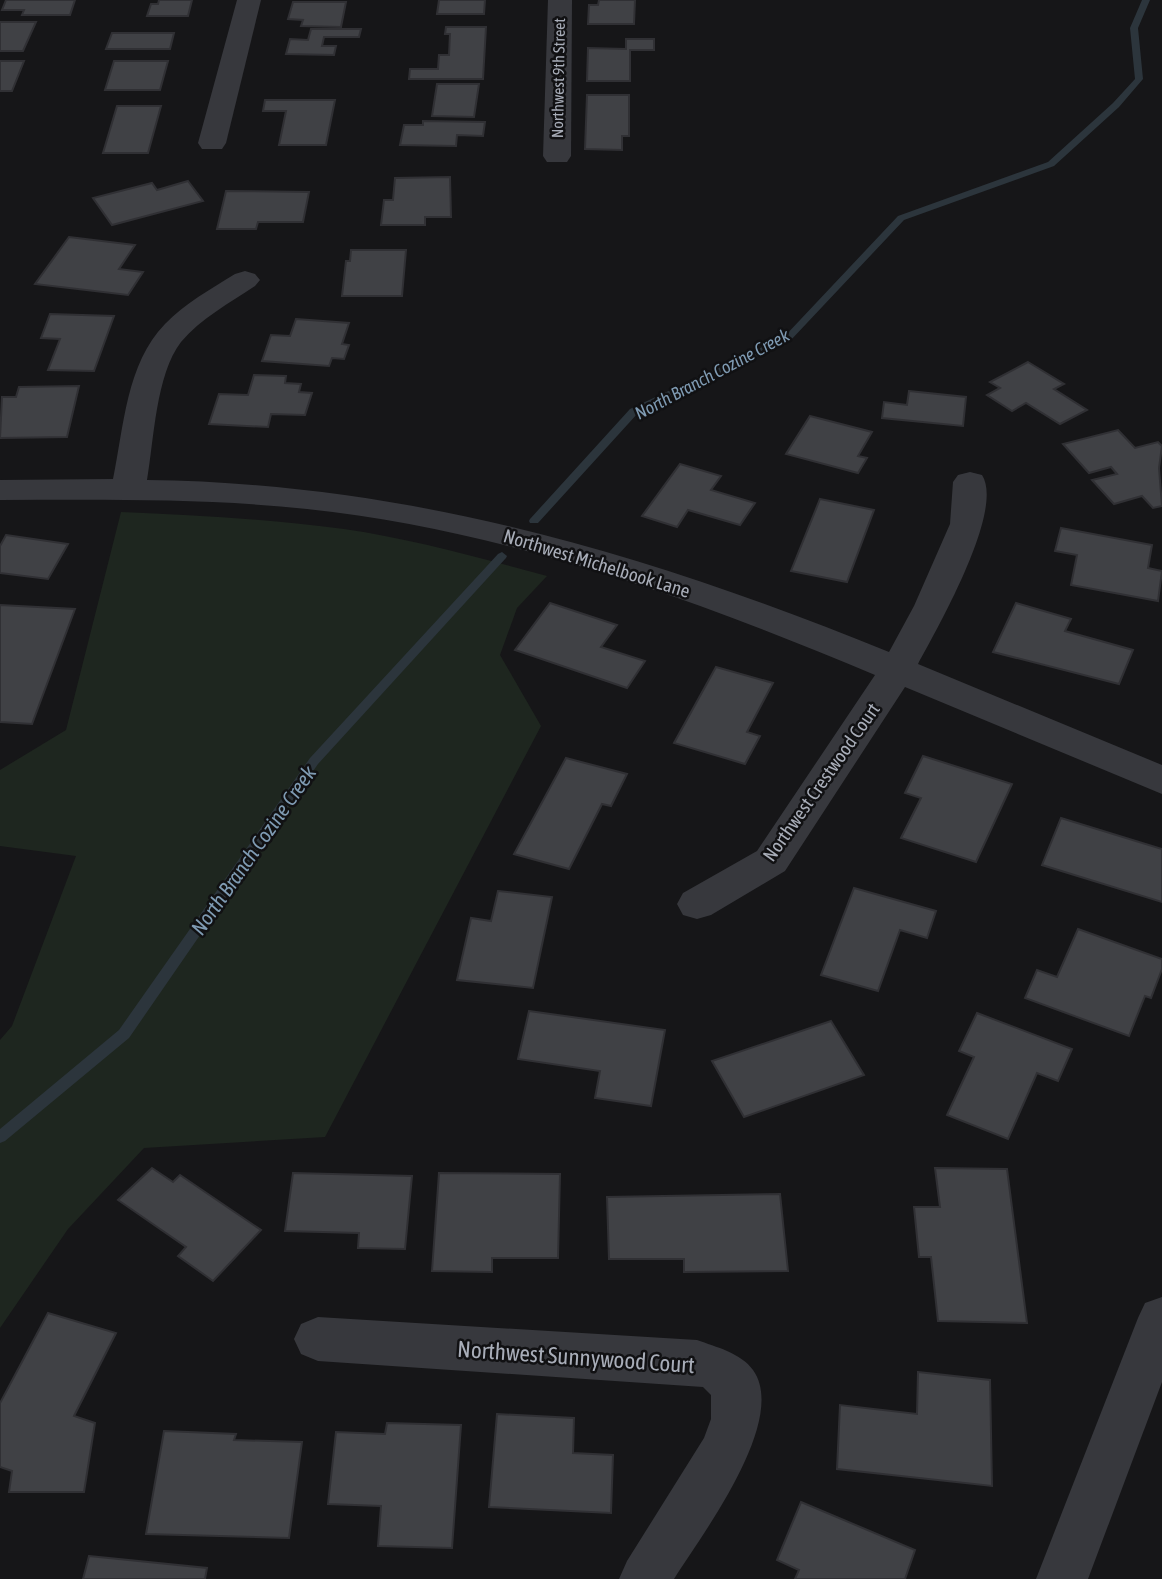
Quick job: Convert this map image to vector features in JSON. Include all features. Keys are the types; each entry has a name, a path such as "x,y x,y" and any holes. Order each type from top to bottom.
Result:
{"street":[{"path":"212,143 249,0"},
{"name":"Northwest 9th Street","path":"557,156 559,0"},
{"path":"128,490 149,388 162,347 197,311 245,280"},
{"name":"Northwest Crestwood Court","path":"696,904 771,861 898,668 953,562 967,524 970,482"},
{"name":"Northwest Michelbook Lane","path":"0,490 259,493 353,504 448,522 564,549 653,577 898,668 1162,780"},
{"path":"1062,1579 1162,1318"},
{"name":"Northwest Sunnywood Court","path":"318,1339 697,1363 720,1371 736,1386 736,1419 724,1451 645,1579"}],"shaded area":[{"path":"121,512 232,518 344,529 421,544 547,576 517,608 500,655 541,726 325,1137 144,1148 68,1229 0,1328 0,1040 12,1026 76,856 0,846 0,770 66,730"}],"building":[{"path":"6,0 75,0 70,15 22,15 24,10 2,10"},
{"path":"159,0 192,0 188,16 147,16 151,4 158,4"},
{"path":"439,0 485,0 484,14 437,14"},
{"path":"599,0 635,0 634,24 588,24 589,5 598,5"},
{"path":"293,2 346,2 341,27 301,26 303,20 288,19"},
{"path":"0,22 36,22 23,51 0,51"},
{"path":"446,27 486,27 483,79 409,79 410,69 438,69 439,55 449,55 450,34 445,34"},
{"path":"311,29 361,29 359,37 324,37 322,46 336,46 334,55 286,54 290,39 308,40"},
{"path":"112,33 174,33 170,49 106,49"},
{"path":"626,39 654,39 654,50 630,50 630,81 587,81 588,48 626,49"},
{"path":"0,61 24,61 12,91 0,91"},
{"path":"114,61 168,61 160,90 105,90"},
{"path":"437,84 479,84 474,117 432,116"},
{"path":"587,95 629,95 629,136 622,136 622,150 585,149"},
{"path":"265,100 335,100 326,145 279,145 286,111 263,111"},
{"path":"117,106 161,106 148,153 103,153"},
{"path":"423,121 485,122 483,136 457,135 456,146 400,145 404,125 423,125"},
{"path":"450,177 451,217 425,217 425,225 381,225 384,200 393,200 395,178"},
{"path":"188,181 203,201 112,225 93,198 152,183 157,190"},
{"path":"226,191 309,192 303,222 258,222 256,229 217,229"},
{"path":"69,237 135,245 119,269 143,272 128,295 35,284"},
{"path":"351,250 406,250 402,296 342,296 346,261 350,261"},
{"path":"50,314 114,316 94,371 48,370 60,339 41,338"},
{"path":"296,319 349,323 342,344 349,345 344,359 332,358 329,366 262,361 271,335 290,336"},
{"path":"1028,362 1064,384 1054,389 1087,410 1060,424 1026,403 1012,411 987,395 1000,388 990,382"},
{"path":"254,375 286,376 285,383 301,384 299,392 312,393 305,415 271,414 268,427 209,424 219,394 248,395"},
{"path":"79,386 67,437 0,438 2,397 16,397 19,387"},
{"path":"909,391 966,397 963,426 882,418 884,402 907,405"},
{"path":"810,416 872,432 858,456 867,458 858,473 786,454"},
{"path":"1118,430 1135,448 1158,442 1162,446 1159,468 1162,506 1153,508 1142,496 1114,504 1092,480 1117,474 1111,467 1089,473 1063,444"},
{"path":"680,464 721,476 711,490 755,503 740,525 688,510 677,527 642,516"},
{"path":"820,499 874,510 847,582 791,571"},
{"path":"1061,528 1152,545 1148,568 1162,571 1158,601 1071,585 1077,555 1055,551"},
{"path":"6,535 68,544 48,579 0,573 0,546"},
{"path":"550,603 617,625 601,647 645,661 627,688 515,650"},
{"path":"1016,603 1071,619 1065,631 1133,650 1119,684 993,652"},
{"path":"0,605 75,609 32,724 0,722"},
{"path":"716,667 773,683 747,732 760,736 745,764 674,743"},
{"path":"923,756 1012,784 976,862 901,838 921,798 905,793"},
{"path":"566,758 627,774 611,806 602,804 569,869 514,854"},
{"path":"1061,818 1162,849 1162,902 1042,865"},
{"path":"854,888 936,911 927,938 900,930 878,991 821,975"},
{"path":"498,891 552,897 533,988 457,980 471,918 491,921"},
{"path":"1078,929 1162,959 1162,969 1151,998 1145,996 1129,1036 1025,998 1037,970 1057,977"},
{"path":"529,1011 665,1030 651,1106 595,1098 600,1071 518,1059"},
{"path":"977,1013 1072,1049 1058,1081 1037,1073 1008,1139 947,1115 974,1057 959,1051"},
{"path":"831,1021 864,1075 744,1117 712,1061"},
{"path":"152,1168 173,1182 180,1175 261,1230 213,1281 178,1256 186,1247 118,1200"},
{"path":"935,1168 1007,1169 1027,1323 938,1321 931,1257 919,1257 914,1207 940,1207"},
{"path":"293,1173 412,1176 405,1249 358,1248 359,1233 285,1231"},
{"path":"439,1173 560,1174 558,1258 492,1258 492,1272 432,1271"},
{"path":"780,1194 788,1271 684,1272 684,1259 609,1259 607,1197"},
{"path":"48,1313 116,1333 74,1416 95,1423 84,1492 9,1492 12,1471 0,1467 0,1403"},
{"path":"918,1372 990,1380 992,1486 837,1469 840,1405 917,1414"},
{"path":"497,1414 574,1418 573,1453 613,1455 611,1513 489,1507"},
{"path":"387,1423 461,1425 452,1548 378,1546 381,1506 328,1504 336,1432 385,1434"},
{"path":"164,1431 236,1434 234,1440 302,1442 289,1538 146,1534"},
{"path":"801,1502 915,1550 905,1579 795,1579 799,1570 777,1560"},
{"path":"89,1556 207,1568 205,1579 83,1579"}],"waterway":[{"name":"North Branch Cozine Creek","path":"534,521 634,411 787,339 901,218 1051,164 1116,105 1139,79 1134,28 1146,0"},
{"name":"North Branch Cozine Creek","path":"0,1137 124,1034 314,761 502,556"}]}
